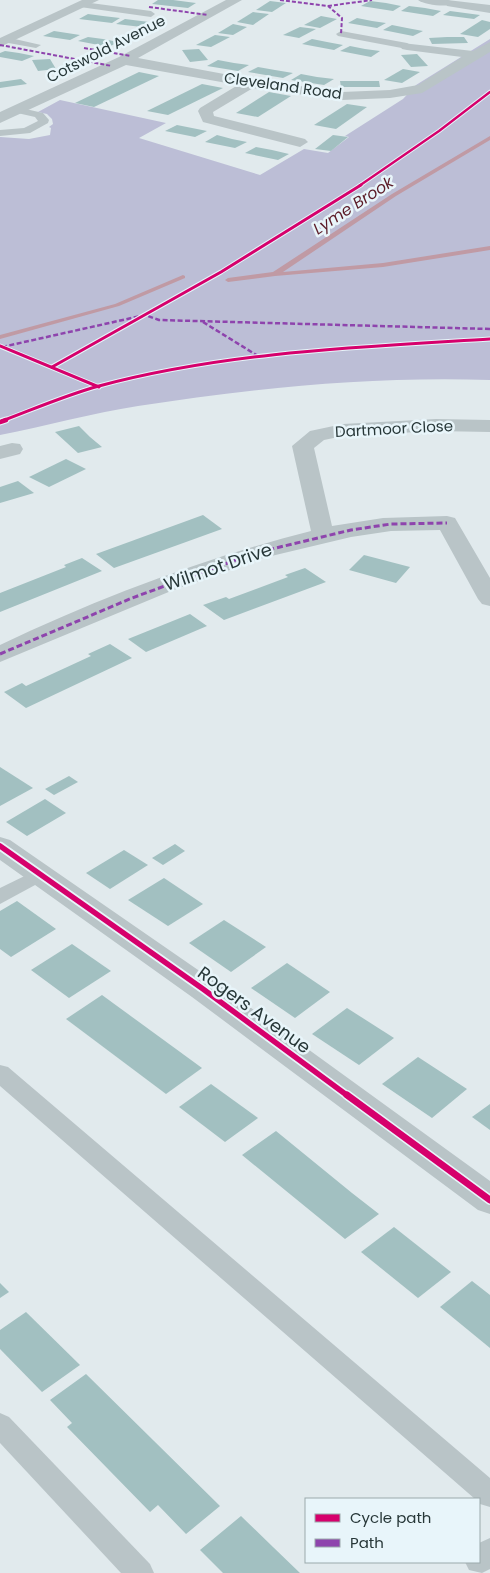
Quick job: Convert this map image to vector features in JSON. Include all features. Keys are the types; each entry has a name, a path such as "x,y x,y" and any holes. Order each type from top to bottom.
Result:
{"street":[{"name":"Cotswold Avenue","path":"0,118 124,60 236,0"},
{"path":"3,41 88,2"},
{"path":"452,4 490,9"},
{"path":"407,46 475,55"},
{"name":"Cleveland Road","path":"124,60 251,83 342,96 390,94 422,89 490,46"},
{"path":"251,83 205,110 208,119 300,142"},
{"name":"Dartmoor Close","path":"323,535 303,446 317,435 342,430 436,425 490,426"},
{"name":"Wilmot Drive","path":"0,654 41,634 164,585 262,550 323,535 384,525 447,523 490,599"},
{"name":"Rogers Avenue","path":"0,846 203,989 490,1200"}],"lane":[{"path":"422,0 452,4"},
{"path":"88,2 151,14"},
{"path":"341,34 407,46"},
{"path":"3,41 36,45"},
{"path":"0,133 26,131 43,124 44,120 39,115 17,110"},
{"path":"0,897 41,874"},
{"path":"0,1073 490,1495"},
{"path":"0,1425 140,1573"},
{"path":"480,1560 490,1551"}],"shaded area":[{"path":"490,39 490,380 402,380 269,389 121,409 0,435 0,137 29,139 50,135 51,128 49,127 53,124 52,119 47,114 38,112 60,100 166,123 139,138 260,175 304,149 328,153 349,137 345,136 403,99 416,85"}],"building":[{"path":"158,0 196,3 188,8 152,4"},
{"path":"270,1 286,3 272,12 256,10"},
{"path":"370,1 401,6 393,11 361,6"},
{"path":"409,6 441,11 433,16 401,11"},
{"path":"450,11 480,15 474,19 443,15"},
{"path":"253,12 269,14 253,25 237,22"},
{"path":"88,14 120,18 112,23 79,19"},
{"path":"321,16 337,19 320,28 304,25"},
{"path":"357,18 386,23 377,28 348,23"},
{"path":"125,19 158,23 150,28 116,24"},
{"path":"482,20 490,22 490,29 478,37 460,34"},
{"path":"233,24 247,27 233,35 218,33"},
{"path":"392,25 423,31 413,36 383,30"},
{"path":"300,27 316,29 299,38 283,35"},
{"path":"54,31 80,35 70,40 43,36"},
{"path":"215,35 230,37 211,47 196,45"},
{"path":"88,37 118,42 109,47 78,41"},
{"path":"464,37 468,43 432,44 429,38"},
{"path":"312,39 343,45 334,50 302,44"},
{"path":"350,46 380,51 371,57 340,51"},
{"path":"199,49 208,60 190,62 182,50"},
{"path":"5,51 34,56 22,61 0,57 0,53"},
{"path":"417,54 428,66 411,67 401,55"},
{"path":"50,59 56,69 38,71 32,60"},
{"path":"218,60 249,65 238,71 207,66"},
{"path":"258,67 293,73 283,78 248,72"},
{"path":"403,69 420,72 402,83 384,80"},
{"path":"139,72 159,76 94,107 75,103"},
{"path":"301,74 334,79 324,85 291,80"},
{"path":"21,79 27,84 0,88 0,82"},
{"path":"340,81 379,81 380,87 341,87"},
{"path":"202,84 223,88 168,115 147,111"},
{"path":"269,92 291,96 258,117 236,113"},
{"path":"347,104 367,107 336,129 314,125"},
{"path":"177,125 207,131 195,137 165,131"},
{"path":"217,135 247,142 235,148 205,142"},
{"path":"333,135 348,137 331,151 315,149"},
{"path":"256,147 289,154 278,160 245,153"},
{"path":"79,426 102,447 78,453 55,432"},
{"path":"66,459 86,469 49,487 29,477"},
{"path":"18,481 34,493 0,503 0,487"},
{"path":"203,515 222,529 114,568 96,554"},
{"path":"364,555 410,567 396,583 349,570"},
{"path":"82,558 102,571 0,612 0,593 66,567 64,565"},
{"path":"305,568 326,582 224,620 203,605 226,597 229,599 288,577 285,575"},
{"path":"190,614 207,626 146,652 128,639"},
{"path":"110,644 132,658 26,708 4,692 22,683 26,686 91,656 88,654"},
{"path":"0,767 33,788 0,806"},
{"path":"69,776 78,782 54,795 45,789"},
{"path":"45,799 66,813 27,836 6,822"},
{"path":"175,844 185,851 163,865 152,858"},
{"path":"124,850 148,865 110,889 86,873"},
{"path":"164,878 203,904 168,926 128,900"},
{"path":"17,901 56,929 11,957 0,949 0,911"},
{"path":"224,920 266,947 231,972 189,943"},
{"path":"72,944 111,971 69,998 31,970"},
{"path":"287,963 330,992 295,1018 251,988"},
{"path":"102,995 202,1068 166,1094 66,1019"},
{"path":"347,1008 394,1038 359,1065 312,1034"},
{"path":"418,1057 467,1089 432,1118 382,1084"},
{"path":"211,1084 258,1118 225,1142 179,1107"},
{"path":"490,1104 490,1130 472,1117"},
{"path":"276,1131 379,1214 345,1239 242,1155"},
{"path":"394,1227 451,1272 418,1298 361,1252"},
{"path":"472,1281 490,1295 490,1348 440,1307"},
{"path":"0,1283 9,1292 0,1298"},
{"path":"26,1312 80,1365 42,1392 0,1349 0,1330"},
{"path":"86,1374 220,1506 186,1534 158,1505 150,1512 67,1427 72,1423 50,1400"},
{"path":"241,1516 300,1573 223,1573 200,1550"}],"waterway":[{"name":"Lyme Brook","path":"275,274 394,195 490,138"},
{"path":"275,274 383,265 490,248"},
{"name":"Lyme Brook","path":"228,280 275,274"},
{"name":"Lyme Brook","path":"0,337 117,305 183,277"}],"marked path":[{"path":"280,0 328,6 342,18 341,34"},
{"path":"328,6 372,0"},
{"path":"149,7 208,15"},
{"path":"0,45 112,66"},
{"path":"84,48 131,56"},
{"path":"2,347 115,320 145,315 159,320 490,329"},
{"path":"203,322 258,356"},
{"path":"0,654 132,598 193,574 255,553 318,536 351,530 391,524 447,523"}],"cycle path":[{"path":"52,367 221,272 332,204 386,169 490,92"},
{"path":"0,422 62,398 100,386 196,366 294,353 490,339"},
{"path":"0,346 99,387"},
{"path":"0,846 203,989 490,1200"}]}
